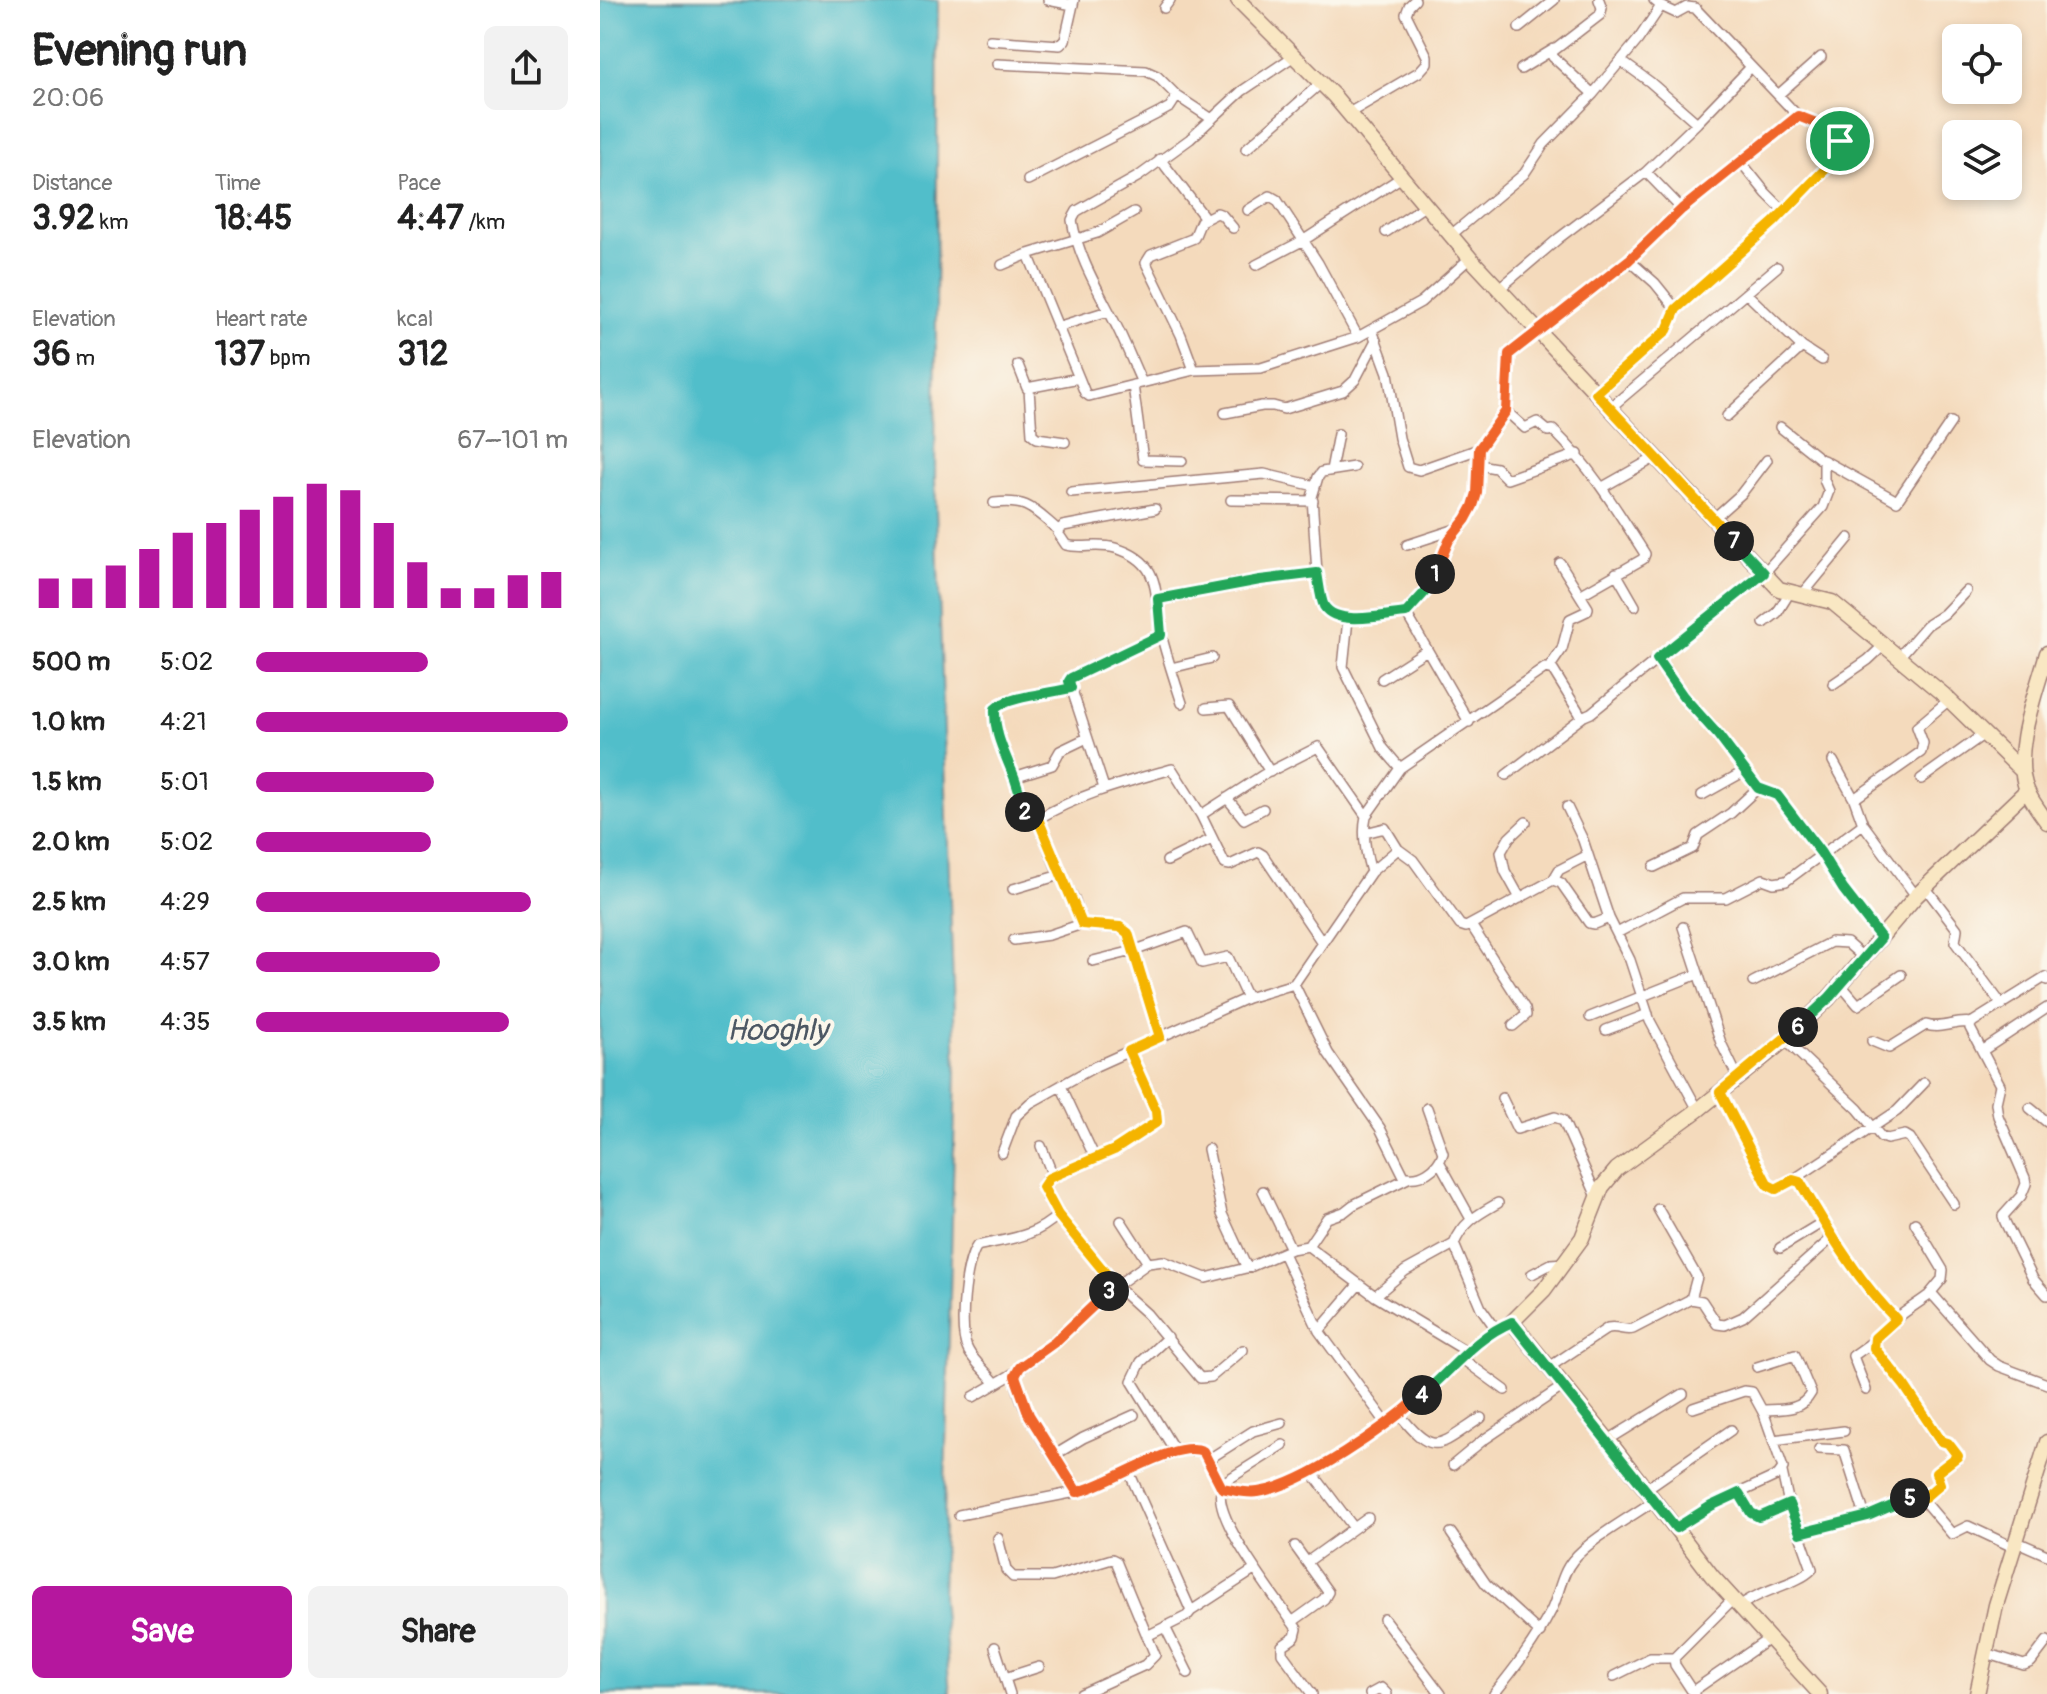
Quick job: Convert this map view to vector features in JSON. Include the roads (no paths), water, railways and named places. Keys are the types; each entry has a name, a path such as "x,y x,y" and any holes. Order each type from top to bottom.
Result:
{"street":[{"path":"990,40 1060,45 1065,40 1074,3 1048,0"},
{"path":"1238,0 1349,113 1470,258 1779,589 1832,602 1949,700 2022,771"},
{"path":"1349,113 1419,72 1427,63 1427,56 1406,14 1415,0"},
{"path":"1519,28 1554,0"},
{"path":"1521,69 1600,15 1602,8 1599,0"},
{"path":"1451,235 1524,174 1544,144 1621,61 1658,3 1676,13 1693,3 1798,116 1821,125 1840,141 1839,155 1774,222 1676,309 1667,330 1596,393"},
{"path":"1554,49 1553,57 1593,94"},
{"path":"1182,461 1143,460 1138,384 1076,239 1072,220 1077,211 1139,176 1190,139 1242,91 1294,56"},
{"path":"1778,95 1821,57"},
{"path":"1621,61 1697,123"},
{"path":"997,64 1146,71 1157,76 1177,96 1212,119"},
{"path":"1499,289 1559,238 1646,172 1751,67"},
{"path":"1246,149 1321,83"},
{"path":"1028,180 1170,107 1177,96"},
{"path":"1372,330 1388,373 1399,438 1408,467 1419,470 1479,449 1506,411 1507,358 1512,351 1629,260 1682,209 1798,116"},
{"path":"1160,159 1205,218"},
{"path":"1741,162 1783,210"},
{"path":"1646,172 1682,209"},
{"path":"1256,265 1304,240 1402,177"},
{"path":"1248,210 1270,196 1274,197 1304,240 1358,337"},
{"path":"1386,232 1426,205"},
{"path":"1002,265 1097,233 1134,212"},
{"path":"1194,370 1181,335 1146,263 1151,255 1194,238 1196,227 1205,218 1220,213 1233,228"},
{"path":"1028,254 1085,393 1089,396 1194,370 1261,368 1358,337 1421,302 1470,258"},
{"path":"1629,260 1655,283 1676,309"},
{"path":"1610,408 1777,267"},
{"path":"1746,293 1802,347 1822,360"},
{"path":"1057,327 1108,311"},
{"path":"1225,413 1273,406 1284,409 1343,391 1355,380 1376,340"},
{"path":"1727,416 1802,347"},
{"path":"1018,365 1025,387 1029,389 1032,434 1037,438 1065,442"},
{"path":"1029,389 1079,378"},
{"path":"1506,411 1525,428 1537,422 1548,431 1553,430 1578,454 1603,487 1645,554 1643,559 1580,595"},
{"path":"1780,427 1823,460 1897,501 1951,422"},
{"path":"1331,470 1338,434"},
{"path":"1354,467 1322,472 1315,486 1313,501 1317,573 1324,606 1348,619 1406,613 1431,583 1449,540 1473,506 1479,449"},
{"path":"1479,465 1496,468 1507,479 1578,454"},
{"path":"1603,487 1656,457"},
{"path":"1713,519 1741,494 1767,460"},
{"path":"1506,775 1591,713 1764,573 1828,498 1823,460"},
{"path":"1071,492 1264,474 1315,486"},
{"path":"1231,500 1313,501"},
{"path":"994,503 1015,501 1031,507 1058,530 1064,543 1069,546 1090,544 1113,547 1141,560 1148,569 1158,599 1161,635 1182,703"},
{"path":"1058,530 1063,526 1155,509"},
{"path":"1407,545 1456,529"},
{"path":"1764,623 1849,538"},
{"path":"1371,872 1365,833 1366,816 1400,768 1549,668 1562,649 1570,619 1587,611 1560,563"},
{"path":"1158,599 1317,573"},
{"path":"1616,573 1635,606"},
{"path":"1899,657 1927,625 1944,614 1966,591"},
{"path":"1406,613 1469,722"},
{"path":"1348,619 1343,667 1383,748 1400,768"},
{"path":"1104,788 1069,681 1161,635"},
{"path":"1833,684 1884,645"},
{"path":"1382,679 1427,650"},
{"path":"2047,653 2023,746 2022,771 2027,790 2047,822"},
{"path":"1171,668 1212,658"},
{"path":"1657,659 1758,788 1777,795 1881,938"},
{"path":"1549,668 1584,716"},
{"path":"1071,688 1009,699 995,709 994,720 1000,744 1027,817 1038,819 1104,788 1172,769 1228,866 1258,852 1263,855 1321,941"},
{"path":"1854,799 1921,752 1923,743 1917,727 1949,700"},
{"path":"1206,708 1229,706 1270,772"},
{"path":"1921,779 1984,734"},
{"path":"1014,777 1052,765 1060,751 1087,738"},
{"path":"1201,815 1270,772 1318,747 1366,816"},
{"path":"1833,761 1854,799 1863,824 1957,929 1955,942 2002,1005"},
{"path":"1702,795 1745,771"},
{"path":"1654,867 1693,848 1698,835 1731,813 1758,788"},
{"path":"1221,1486 1249,1493 1261,1492 1311,1471 1400,1415 1463,1355 1496,1329 1512,1322 1544,1290 1582,1238 1602,1187 1617,1169 1698,1110 1785,1040 1841,985 1921,892 2027,790"},
{"path":"1227,798 1244,819 1263,809"},
{"path":"1567,807 1588,855 1609,918 1630,960 1648,1014 1698,1110"},
{"path":"1038,819 1082,924"},
{"path":"1520,898 1505,871 1501,852 1509,838 1526,822"},
{"path":"1617,933 1689,896 1726,898 1763,879 1774,883 1786,881 1863,824"},
{"path":"1365,833 1385,828 1398,849 1413,860 1460,925 1471,925 1553,880 1559,870 1588,855"},
{"path":"1167,861 1212,839"},
{"path":"1002,1153 1022,1108 1129,1051 1247,998 1294,984 1371,872 1398,849"},
{"path":"1013,889 1060,875"},
{"path":"1553,880 1561,883 1589,923 1609,918"},
{"path":"1014,940 1049,935 1082,924 1124,929 1128,933 1160,1037"},
{"path":"1471,925 1525,1009 1526,1015 1513,1026"},
{"path":"1683,927 1721,1043 1738,1078"},
{"path":"1093,961 1187,932 1202,963 1228,957 1247,998"},
{"path":"1753,982 1831,942 1847,943 1864,958"},
{"path":"1590,1017 1698,974"},
{"path":"1841,985 1858,1005 1901,975"},
{"path":"1872,1041 1889,1048 1926,1025 1938,1029 1958,1021 1972,1023 2045,977 2047,980"},
{"path":"1294,984 1328,1053 1380,1128 1404,1176 1408,1178"},
{"path":"1982,1051 2047,1008"},
{"path":"1606,1030 1648,1014"},
{"path":"1972,1023 1971,1033 2000,1085 1996,1103 1998,1116 2026,1184 2021,1196 2003,1216 2033,1279 2047,1295"},
{"path":"1785,1040 1887,1139 1899,1135 1910,1138 1954,1204"},
{"path":"1129,1051 1158,1120 1133,1139 1046,1180 1043,1187 1058,1215 1116,1286 1136,1302 1168,1337 1196,1374 1204,1379 1211,1377 1243,1350"},
{"path":"1720,1092 1768,1185 1776,1189 1897,1111 1924,1083"},
{"path":"1061,1086 1095,1158"},
{"path":"1502,1098 1517,1129 1555,1117 1563,1120 1598,1199"},
{"path":"973,1397 1016,1372 1055,1342 1116,1286 1148,1263 1163,1261 1206,1278 1247,1268 1287,1251 1308,1246 1323,1221 1440,1163 1443,1153 1427,1108"},
{"path":"2030,1108 2047,1122"},
{"path":"1041,1146 1053,1176"},
{"path":"1208,1149 1222,1214 1247,1268"},
{"path":"1440,1163 1471,1219"},
{"path":"1793,1180 1800,1182 1874,1297 1896,1319"},
{"path":"1263,1191 1319,1331 1387,1424"},
{"path":"1375,1296 1405,1271 1454,1244 1460,1228 1498,1203"},
{"path":"1658,1209 1697,1277 1691,1299"},
{"path":"996,1384 966,1345 963,1318 971,1256 977,1246 1033,1233 1058,1215"},
{"path":"1121,1221 1148,1263"},
{"path":"1780,1248 1823,1222"},
{"path":"1866,1390 1853,1356 1928,1296 1942,1279 1943,1270 1915,1223"},
{"path":"1548,1368 1608,1328 1633,1329 1691,1299 1702,1301 1717,1324 1725,1325 1743,1317 1833,1237"},
{"path":"1454,1244 1481,1308 1496,1329"},
{"path":"1308,1246 1463,1355 1505,1390"},
{"path":"1532,1274 1551,1264 1564,1263"},
{"path":"1319,1331 1359,1284"},
{"path":"1928,1296 1938,1298 1990,1360 2047,1384"},
{"path":"1512,1322 1608,1440 1712,1576 1820,1694"},
{"path":"1168,1337 1141,1362 1132,1381 1175,1451"},
{"path":"1800,1533 1865,1516 1912,1497 1925,1497 1939,1486 1936,1473 1958,1458 1948,1443 1941,1441 1904,1385 1874,1348 1874,1341"},
{"path":"1757,1367 1795,1355 1811,1393 1805,1403 1797,1407 1762,1410"},
{"path":"1016,1372 1016,1381 1029,1415 1077,1492"},
{"path":"1453,1465 1562,1387"},
{"path":"1614,1676 1650,1658 1674,1658 1736,1602 1810,1573 1813,1566 1789,1504 1782,1464 1754,1394 1748,1391 1693,1408"},
{"path":"1608,1440 1683,1394"},
{"path":"1053,1456 1083,1438 1134,1415"},
{"path":"1400,1415 1418,1438 1433,1444 1445,1441 1481,1418"},
{"path":"1209,1459 1253,1431 1282,1423"},
{"path":"1494,1694 1540,1633 1572,1561 1731,1430"},
{"path":"1773,1440 1844,1431"},
{"path":"1977,1694 2014,1544 2047,1442"},
{"path":"1221,1486 1283,1445"},
{"path":"959,1515 1099,1486 1175,1451 1199,1449 1209,1459 1221,1486 1221,1510 1254,1570 1292,1622 1297,1634 1285,1643 1282,1653 1312,1694"},
{"path":"1819,1449 1844,1450 1865,1516"},
{"path":"1311,1471 1354,1528"},
{"path":"1129,1472 1191,1611"},
{"path":"1676,1528 1711,1506 1782,1472"},
{"path":"1739,1493 1751,1513 1759,1517 1789,1504"},
{"path":"1925,1497 1924,1501 1952,1534 1968,1526 2047,1555"},
{"path":"1307,1562 1368,1518"},
{"path":"1451,1533 1486,1584 1540,1633"},
{"path":"998,1538 1006,1570 1013,1577 1052,1577 1114,1559 1155,1650 1152,1660 1081,1694"},
{"path":"1292,1622 1324,1599 1328,1592 1295,1546"},
{"path":"1147,1636 1187,1616 1254,1570"},
{"path":"1384,1619 1438,1693"},
{"path":"1165,1627 1188,1673"},
{"path":"1674,1658 1675,1665 1694,1692 1770,1638"},
{"path":"1986,1653 2024,1665 2031,1662 2047,1641"},
{"path":"995,1647 1010,1694"},
{"path":"1005,1678 1039,1667"},
{"path":"1370,1694 1381,1688 1387,1694"}],"water":[{"name":"Hooghly","path":"600,0 938,0 935,480 956,1070 942,1597 950,1694 600,1694"}]}
